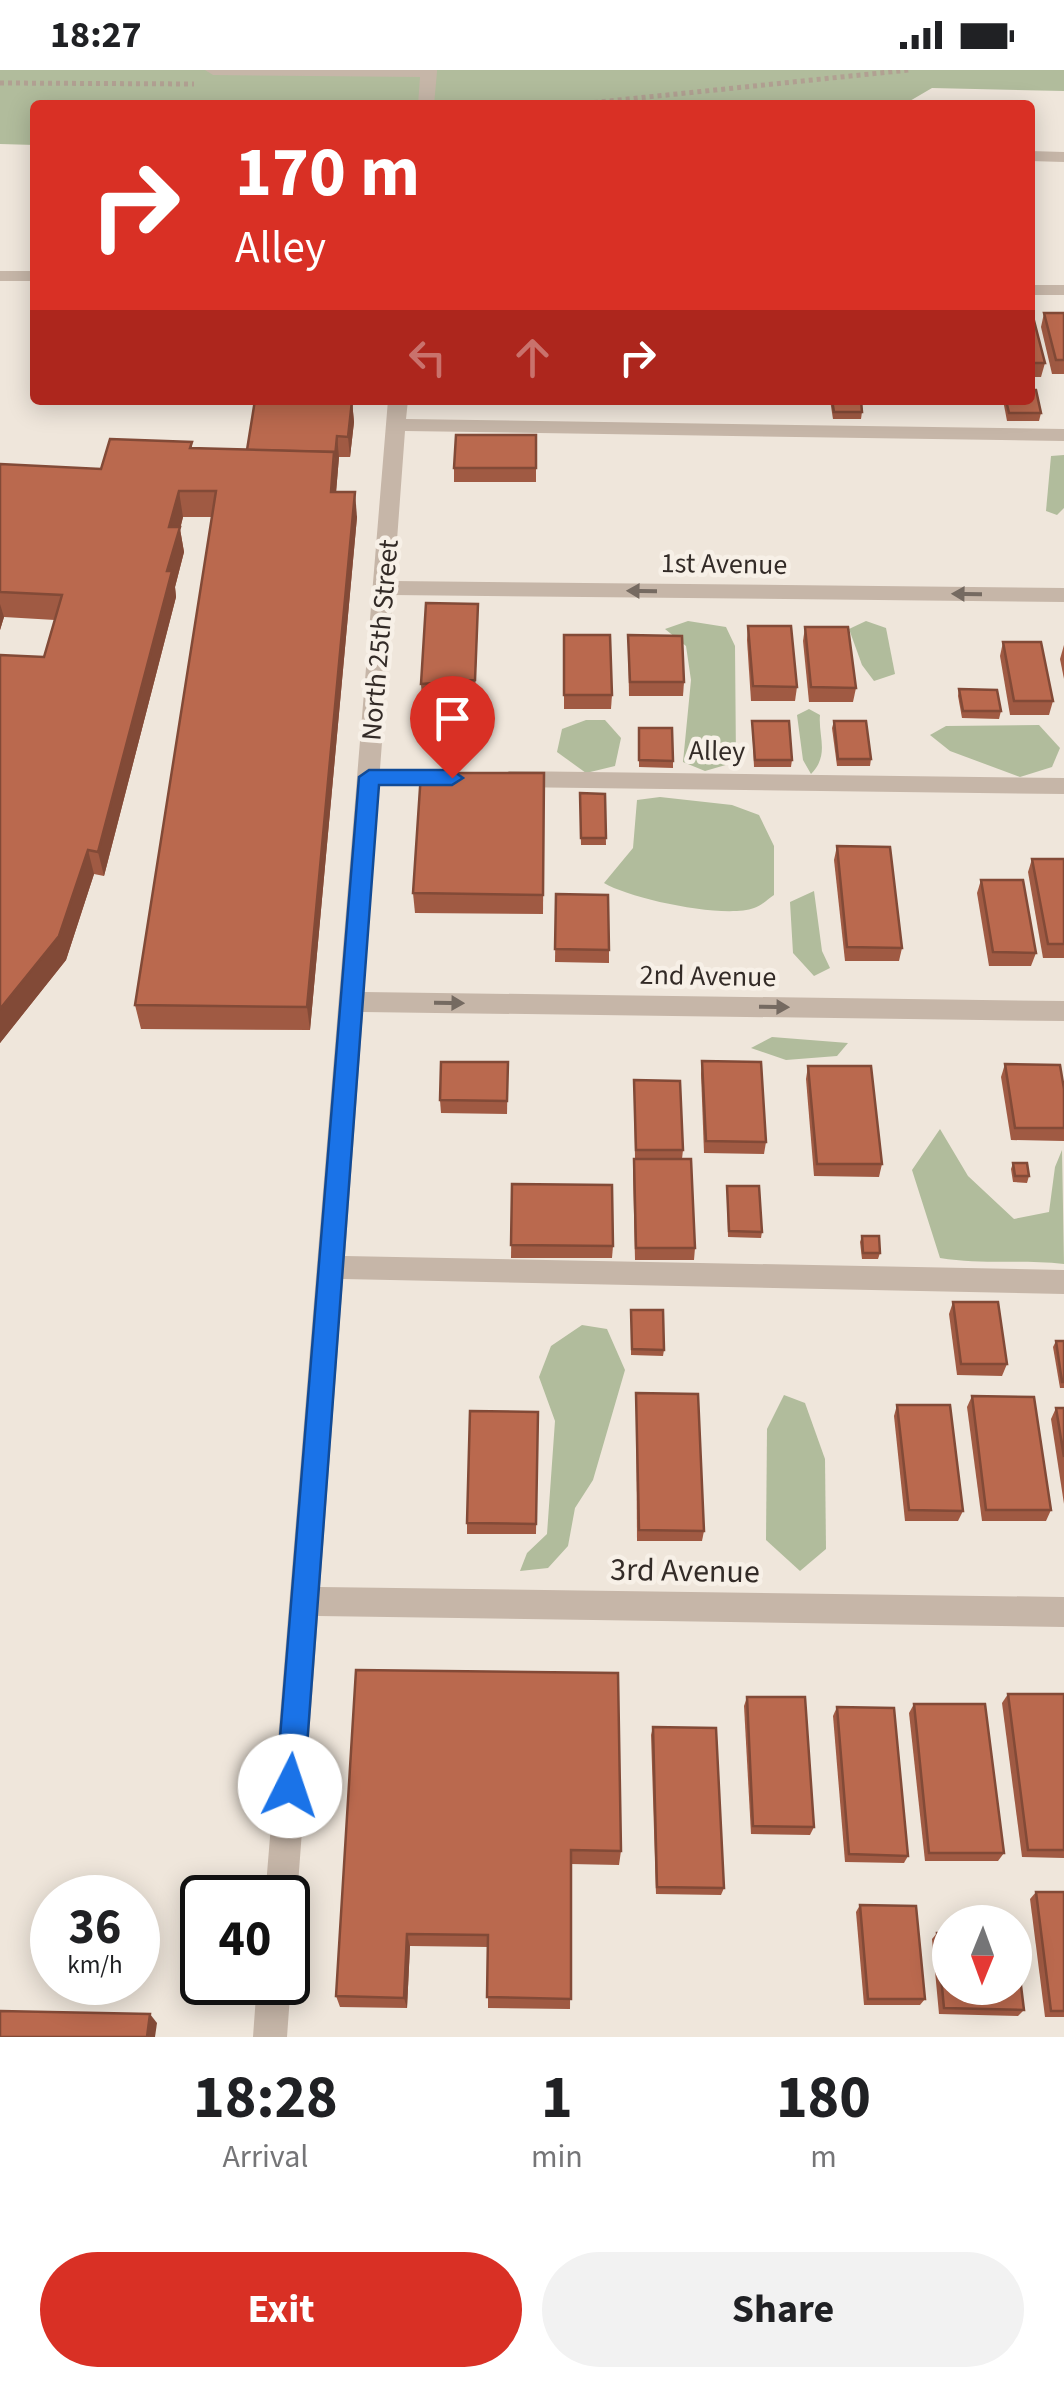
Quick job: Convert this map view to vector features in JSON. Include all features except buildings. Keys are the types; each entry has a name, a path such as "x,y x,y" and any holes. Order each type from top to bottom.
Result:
{"street":[{"path":"212,70 429,71 426,100"},
{"path":"1035,156 1064,157"},
{"path":"0,276 30,276"},
{"path":"1035,290 1064,290"},
{"path":"398,413 1064,435"},
{"name":"North 25th Street","path":"283,1875 398,413"},
{"name":"1st Avenue","path":"384,588 1064,595"},
{"name":"Alley","path":"369,777 1064,786"},
{"name":"2nd Avenue","path":"352,1002 1064,1011"},
{"path":"330,1267 1064,1282"},
{"name":"3rd Avenue","path":"304,1601 1064,1612"},
{"path":"270,2037 272,2005"}],"path":[{"path":"618,100 909,70"}],"green space":[{"path":"0,70 1064,70 1064,91 932,88 912,100 30,100 30,145 0,144"},
{"path":"1064,455 1064,508 1057,515 1046,511 1051,456"},
{"path":"688,621 726,627 735,646 736,762 705,771 683,762 691,680 686,646 665,629"},
{"path":"866,621 886,628 895,674 874,681 862,665 849,629"},
{"path":"809,709 820,715 822,745 820,760 811,774 803,760 797,715"},
{"path":"586,720 605,720 621,738 615,766 586,773 557,752 562,729"},
{"path":"1039,725 1060,748 1052,767 1020,777 950,751 930,735 946,726"},
{"path":"660,797 732,805 759,815 774,846 774,895 754,908 722,911 655,901 604,883 633,848 637,800"},
{"path":"814,891 822,951 830,968 814,976 793,953 790,902"},
{"path":"772,1037 848,1043 837,1056 786,1060 751,1048"},
{"path":"940,1129 968,1176 1014,1219 1049,1212 1055,1167 1062,1150 1064,1264 940,1258 912,1170"},
{"path":"582,1325 607,1329 625,1370 593,1480 575,1508 568,1546 548,1568 520,1571 527,1553 547,1534 555,1421 539,1377 551,1346"},
{"path":"784,1395 805,1403 825,1459 826,1549 800,1571 766,1540 767,1429"}],"route":[{"path":"290,1786 369,777 452,778"}]}
